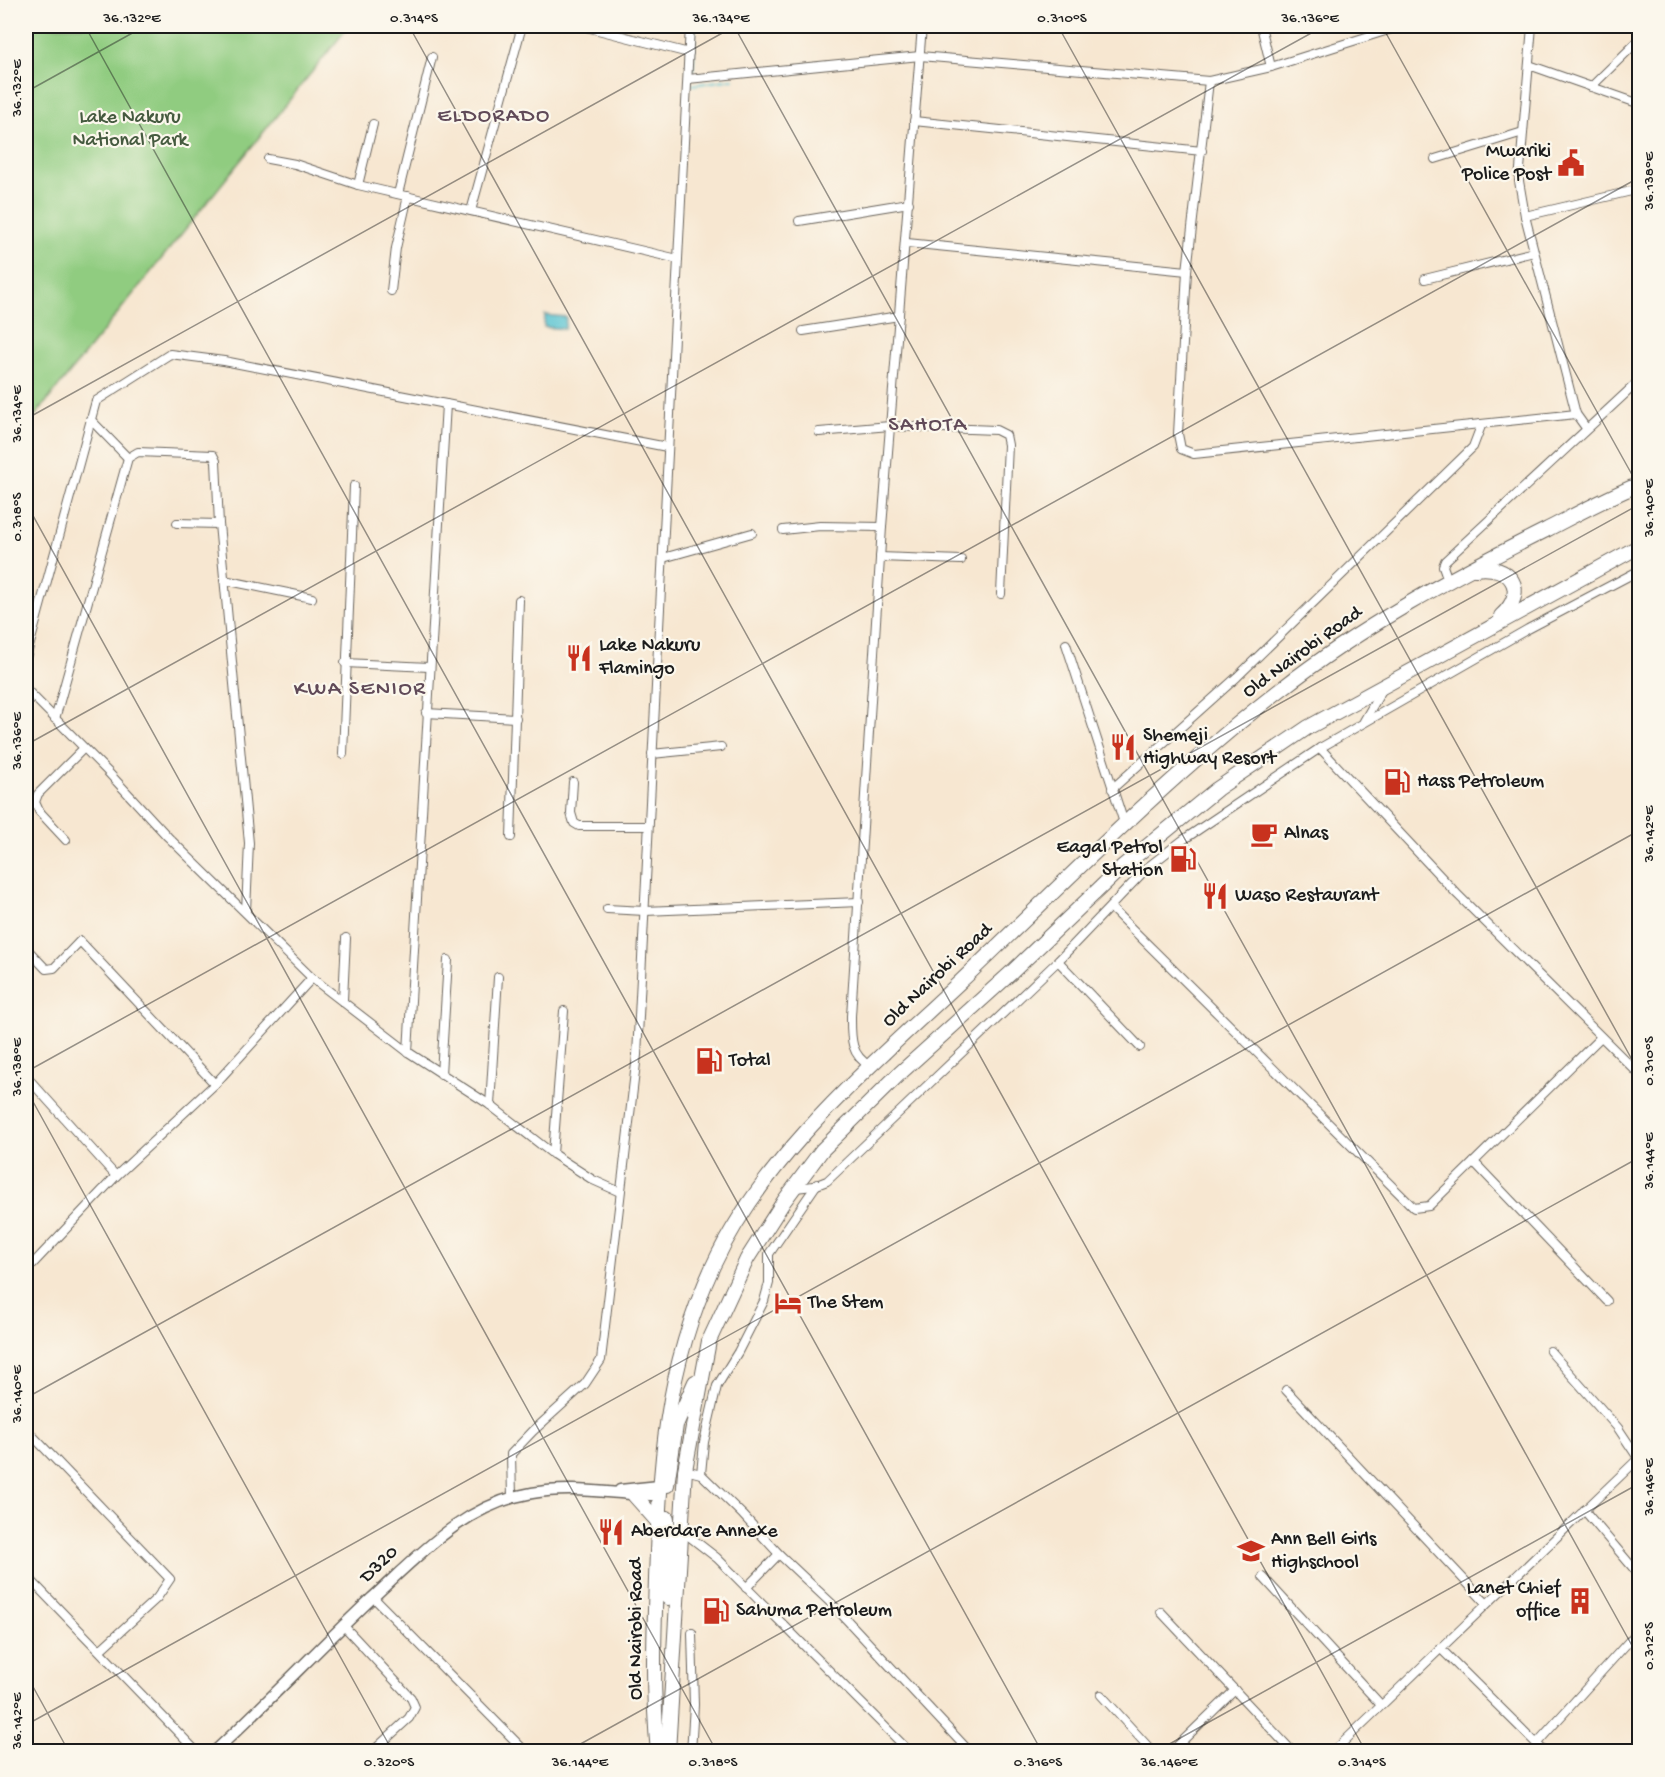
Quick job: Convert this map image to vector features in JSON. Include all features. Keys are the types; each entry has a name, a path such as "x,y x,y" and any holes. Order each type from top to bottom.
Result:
{"highway":[{"name":"Old Nairobi Road","path":"665,1750 654,1657 658,1522 671,1384 711,1270 732,1228 751,1199 835,1100 870,1066 1190,764 1280,690 1330,654 1453,577 1640,484"},
{"path":"1640,501 1640,508"},
{"name":"Old Nairobi Road","path":"665,1750 685,1470 709,1341 747,1259 793,1188 822,1150 1122,867 1185,814 1250,765 1307,728 1383,689 1487,628 1640,546"},
{"path":"1453,577 1493,567 1505,572 1512,579 1514,599 1511,607 1487,628"},
{"path":"690,1329 690,1337 696,1343 709,1341"},
{"path":"673,1660 661,1491 676,1425 703,1368"},
{"path":"634,1495 658,1522"}],"street":[{"path":"471,211 522,26"},
{"path":"582,26 689,53"},
{"path":"512,1497 511,1454 532,1431 585,1384 601,1360 637,1055 663,558 661,548 690,26"},
{"path":"870,1066 862,1062 851,1042 882,527 907,243 922,26"},
{"path":"1261,26 1271,67"},
{"path":"688,79 920,56 1209,81 1271,67 1401,26"},
{"path":"1532,26 1519,181 1525,216 1576,414 1586,428"},
{"path":"1591,87 1640,39"},
{"path":"398,194 432,57"},
{"path":"1529,65 1640,104"},
{"path":"1209,81 1203,151 1187,271 1178,434 1181,449 1188,453 1481,426 1576,414"},
{"path":"914,121 1203,151"},
{"path":"358,185 373,124"},
{"path":"1435,159 1523,132"},
{"path":"268,159 295,164 358,185 678,259"},
{"path":"1525,216 1640,189"},
{"path":"391,291 396,248 408,196"},
{"path":"799,221 909,203"},
{"path":"907,243 1187,271"},
{"path":"1425,279 1534,252"},
{"path":"802,331 899,316"},
{"path":"26,658 96,401 170,354 224,361 667,447"},
{"path":"1453,577 1443,566 1445,561 1640,380"},
{"path":"408,1052 426,713 446,404"},
{"path":"90,419 128,458"},
{"path":"819,432 890,426 996,430 1006,435 1008,445 1001,594"},
{"path":"1112,789 1237,677 1473,447 1481,426"},
{"path":"55,719 128,458 138,452 213,455 217,471 219,524 249,843 246,911"},
{"path":"343,754 354,486"},
{"path":"177,523 219,524"},
{"path":"783,530 820,526 882,527"},
{"path":"663,558 752,533"},
{"path":"880,557 960,560"},
{"path":"793,1188 827,1181 1058,961 1148,867 1183,840 1320,748 1528,629 1640,570"},
{"path":"224,580 312,597"},
{"path":"511,837 519,600"},
{"path":"1066,644 1125,826"},
{"path":"345,663 429,667"},
{"path":"26,689 168,837 312,978 408,1052 490,1106 554,1154 593,1180 620,1192"},
{"path":"1363,723 1383,689"},
{"path":"426,713 516,718"},
{"path":"652,754 721,747"},
{"path":"66,840 39,812 35,802 38,794 84,748"},
{"path":"1320,748 1457,894 1640,1075"},
{"path":"573,782 571,813 574,823 579,826 648,826"},
{"path":"607,909 645,911 859,902"},
{"path":"1110,907 1414,1208 1429,1206 1601,1036"},
{"path":"343,1000 346,938"},
{"path":"26,948 46,969 54,968 80,941 215,1084"},
{"path":"441,1074 448,960"},
{"path":"1058,961 1140,1047"},
{"path":"490,1106 498,977"},
{"path":"26,1271 116,1176 215,1084 312,978"},
{"path":"554,1154 564,1011"},
{"path":"26,1076 116,1176"},
{"path":"1474,1162 1607,1301"},
{"path":"701,1474 704,1442 717,1386 738,1352 764,1301 769,1283 769,1254 817,1184"},
{"path":"1333,1752 1639,1457 1618,1428 1550,1351"},
{"path":"1286,1390 1486,1603"},
{"path":"26,1429 170,1579 157,1598 100,1650"},
{"path":"685,1470 701,1474 779,1554 832,1604 970,1752"},
{"name":"D320","path":"614,1491 633,1487 661,1491"},
{"name":"D320","path":"214,1752 343,1625 435,1540 473,1515 512,1497 560,1489 614,1491 634,1495 661,1491"},
{"path":"1584,1510 1640,1576"},
{"path":"681,1530 717,1558 910,1752"},
{"path":"746,1588 779,1554"},
{"path":"26,1575 197,1752"},
{"path":"1263,1577 1381,1705"},
{"path":"373,1598 526,1752"},
{"path":"1161,1612 1293,1752"},
{"path":"343,1625 411,1698 415,1707 409,1718 372,1752"},
{"path":"1537,1743 1640,1629"},
{"path":"665,1750 691,1752 694,1705 692,1633"},
{"path":"1440,1648 1545,1752"},
{"path":"1171,1752 1235,1690"},
{"path":"1101,1695 1153,1752"}],"green space":[{"name":"Lake Nakuru National Park","path":"26,26 349,26 26,427"}],"water":[{"path":"545,315 566,317 565,329 544,327"}],"waterway":[{"path":"693,71 695,26"},
{"path":"692,85 733,79"}],"place":[{"name":"Mwariki Police Post","path":"1571,163"},
{"name":"Lake Nakuru Flamingo","path":"579,658"},
{"name":"Shemeji Highway Resort","path":"1123,747"},
{"name":"Hass Petroleum","path":"1397,782"},
{"name":"Alnas","path":"1264,834"},
{"name":"Eagal Petrol Station","path":"1183,859"},
{"name":"Waso Restaurant","path":"1215,896"},
{"name":"Total","path":"709,1061"},
{"name":"The Stem","path":"788,1303"},
{"name":"Aberdare Annexe","path":"611,1532"},
{"name":"Ann Bell Girls Highschool","path":"1251,1551"},
{"name":"Lanet Chief office","path":"1580,1601"},
{"name":"Sahuma Petroleum","path":"716,1611"}],"district":[{"name":"ELDORADO","path":"494,117"},
{"name":"SAHOTA","path":"928,426"},
{"name":"KWA SENIOR","path":"360,690"}]}
